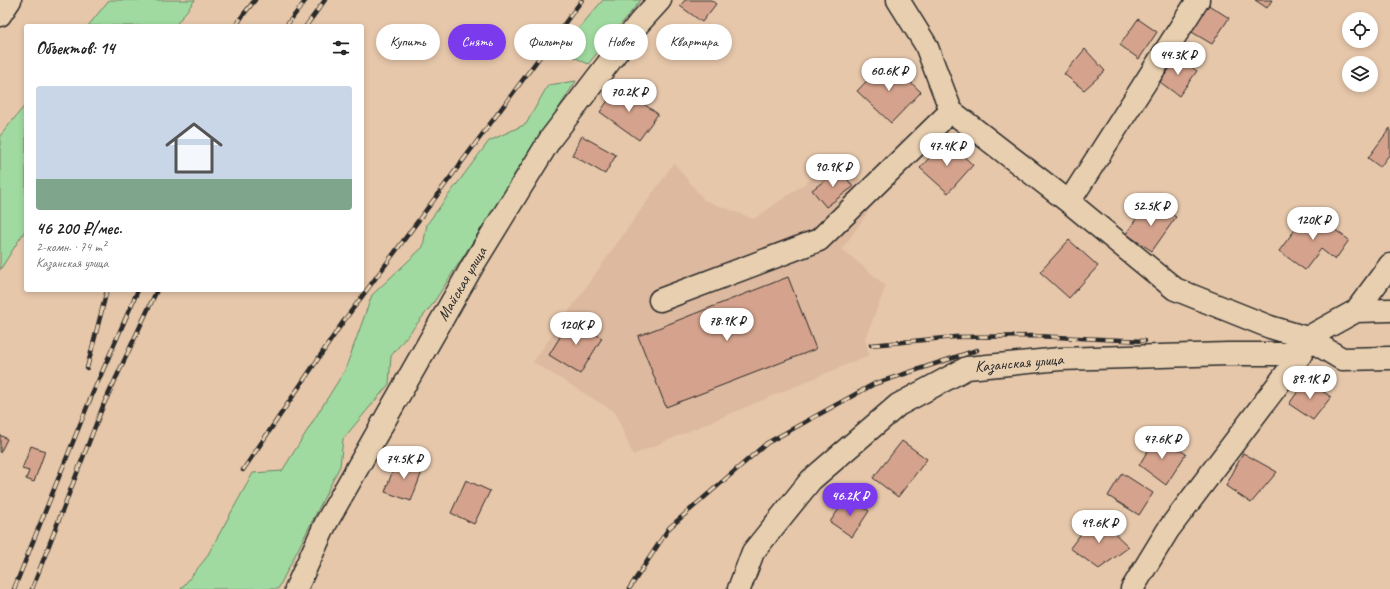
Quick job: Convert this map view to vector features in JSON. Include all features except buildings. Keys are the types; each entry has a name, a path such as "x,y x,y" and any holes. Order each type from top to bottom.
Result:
{"street":[{"path":"0,15 10,0"},
{"name":"Майская улица","path":"296,589 326,523 473,265 551,138 639,24 660,0"},
{"path":"898,0 926,45 951,111 1069,202 1175,289 1270,327 1304,346 1342,359 1390,358"},
{"path":"1069,202 1198,0"},
{"path":"660,300 819,240 951,111"},
{"path":"1132,589 1168,530 1304,346 1356,311 1390,264"},
{"path":"1356,311 1390,310"},
{"name":"Казанская улица","path":"738,589 753,552 811,480 898,405 967,368 1060,359 1228,354 1304,346"}],"shaded area":[{"path":"840,159 878,198 842,249 886,286 865,339 869,355 633,455 615,412 533,362 674,163 704,200 754,219"}],"green space":[{"path":"109,0 195,0 177,24 90,24"},
{"path":"603,0 641,0 621,24 594,24 594,57 588,64 580,60 586,60 586,24 582,24"},
{"path":"576,81 432,305 391,356 389,384 343,439 340,466 278,589 181,589 206,558 253,473 282,471 345,370 372,295 423,247 427,224 489,141 526,124 548,85"},
{"path":"24,106 24,232 0,270 0,136"}],"railway":[{"path":"237,24 255,0"},
{"path":"288,24 306,0"},
{"path":"307,24 325,0"},
{"path":"243,470 343,322 582,0"},
{"path":"87,368 106,292"},
{"path":"14,589 89,402 137,292"},
{"path":"32,589 103,406 156,292"},
{"path":"871,345 955,337 1034,336 1145,341"},
{"path":"629,589 669,528 767,443 874,384 977,350"}]}
